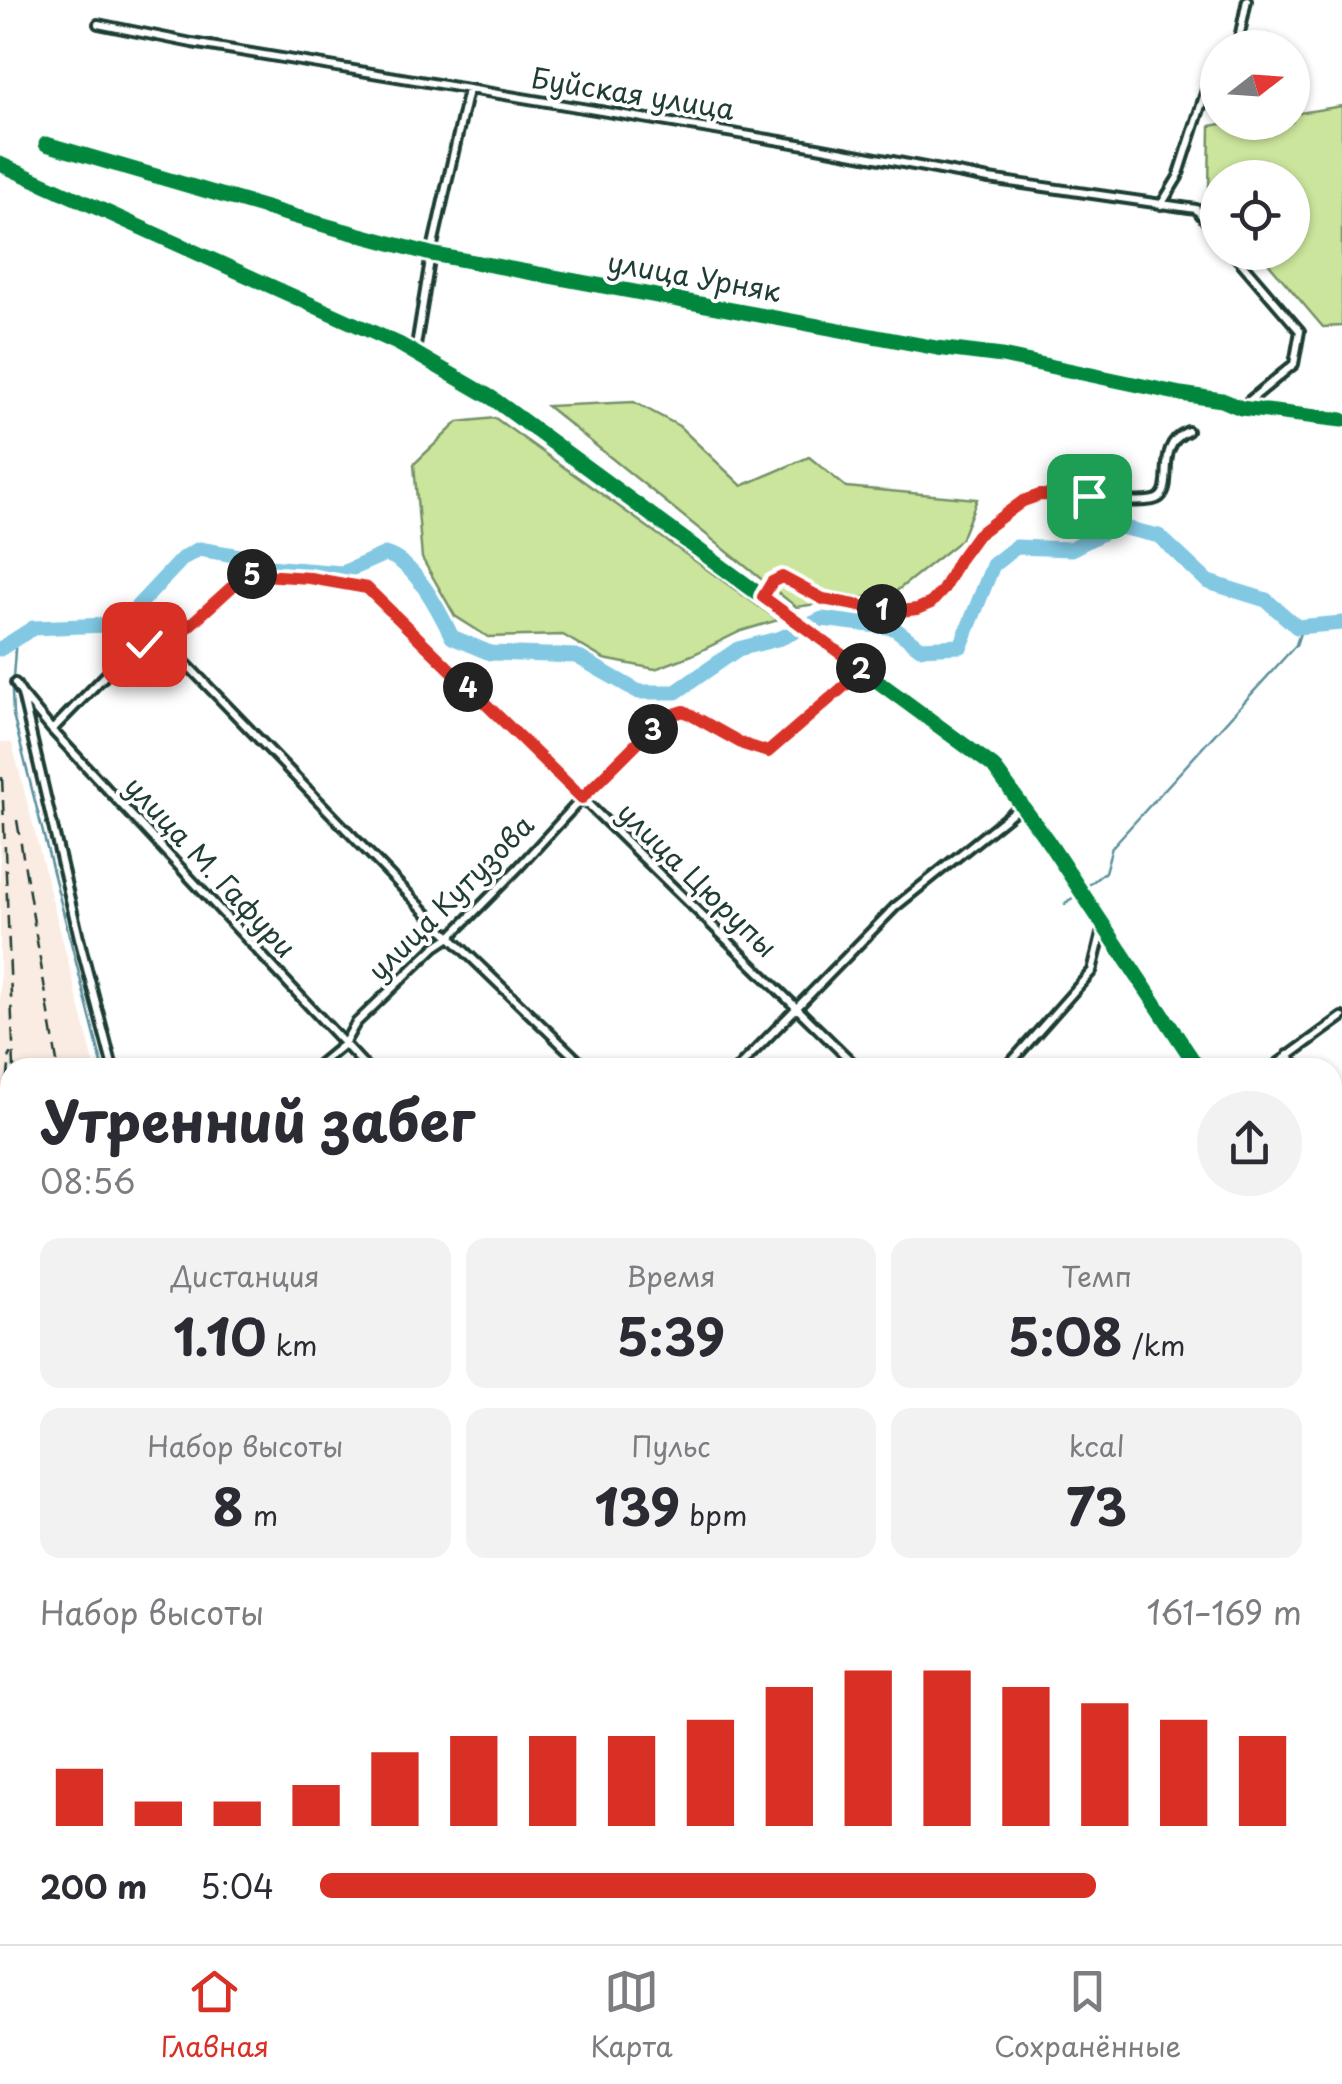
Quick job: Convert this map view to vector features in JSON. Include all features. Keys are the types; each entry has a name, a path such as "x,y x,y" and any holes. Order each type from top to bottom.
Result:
{"street":[{"path":"1241,30 1247,0"},
{"name":"Буйская улица","path":"98,24 989,179 1196,209 1200,214"},
{"path":"414,352 431,254 468,90"},
{"path":"1161,206 1178,178 1200,109"},
{"name":"улица Урняк","path":"46,144 431,254 936,348 1002,356 1222,400 1241,408 1342,420"},
{"path":"0,165 414,352 492,398 993,766 1191,1058"},
{"path":"1241,408 1294,364 1300,332 1247,270"},
{"path":"763,597 772,582 782,577 823,599 893,612 917,609 931,603 943,590 977,535 1023,501 1040,495 1129,502 1159,498 1164,491 1171,445 1188,431"},
{"name":"улица Цюрупы","path":"169,644 246,574 310,578 367,588 848,1058"},
{"path":"143,619 450,936 576,1058"},
{"path":"52,730 132,648 169,644"},
{"name":"улица Кутузова","path":"326,1058 344,1044 356,1022 450,936 582,798 668,716 684,711 743,744 768,752 863,670"},
{"path":"15,683 22,694 110,1058"},
{"name":"улица М. Гафури","path":"22,694 357,1058"},
{"path":"748,1058 895,907 1022,805"},
{"path":"1015,1058 1092,972 1103,924"},
{"path":"1284,1058 1342,1018"}],"shaded area":[{"path":"0,742 12,743 93,1058 0,1058"}],"green space":[{"path":"1342,106 1342,326 1323,327 1274,270 1310,270 1310,160 1209,160 1210,140 1310,140 1310,111"},
{"path":"634,402 679,426 742,486 809,457 846,487 977,499 961,540 894,593 796,607 547,406"},
{"path":"495,418 778,620 741,631 655,669 604,659 563,635 488,637 455,616 422,558 414,464 458,422"}],"waterway":[{"path":"0,649 33,628 107,625 135,609 183,558 199,549 246,557 269,567 342,573 385,554 416,577 452,637 490,653 576,656 639,692 676,692 738,649 781,638 822,619 894,628 920,648 961,646 993,565 1016,547 1071,549 1116,526 1159,536 1208,582 1266,600 1297,627 1342,623"},
{"path":"1065,904 1105,872 1112,847 1296,645 1302,627"},
{"path":"16,637 13,715 100,1058"}],"railway":[{"path":"2,777 14,1058"},
{"path":"17,820 56,1058"},
{"path":"10,1053 10,1058"}],"cycle path":[{"path":"46,144 431,254 937,348 1002,356 1222,400 1241,408 1342,420"},
{"path":"0,164 399,344 492,398 993,766 1047,840 1191,1058"}],"route":[{"path":"144,644 169,644 246,574 310,578 367,588 582,798 668,716 684,711 743,744 768,752 863,670 763,597 772,582 782,577 823,599 893,612 917,609 931,603 943,590 977,535 1023,501 1040,495 1089,496"}]}
